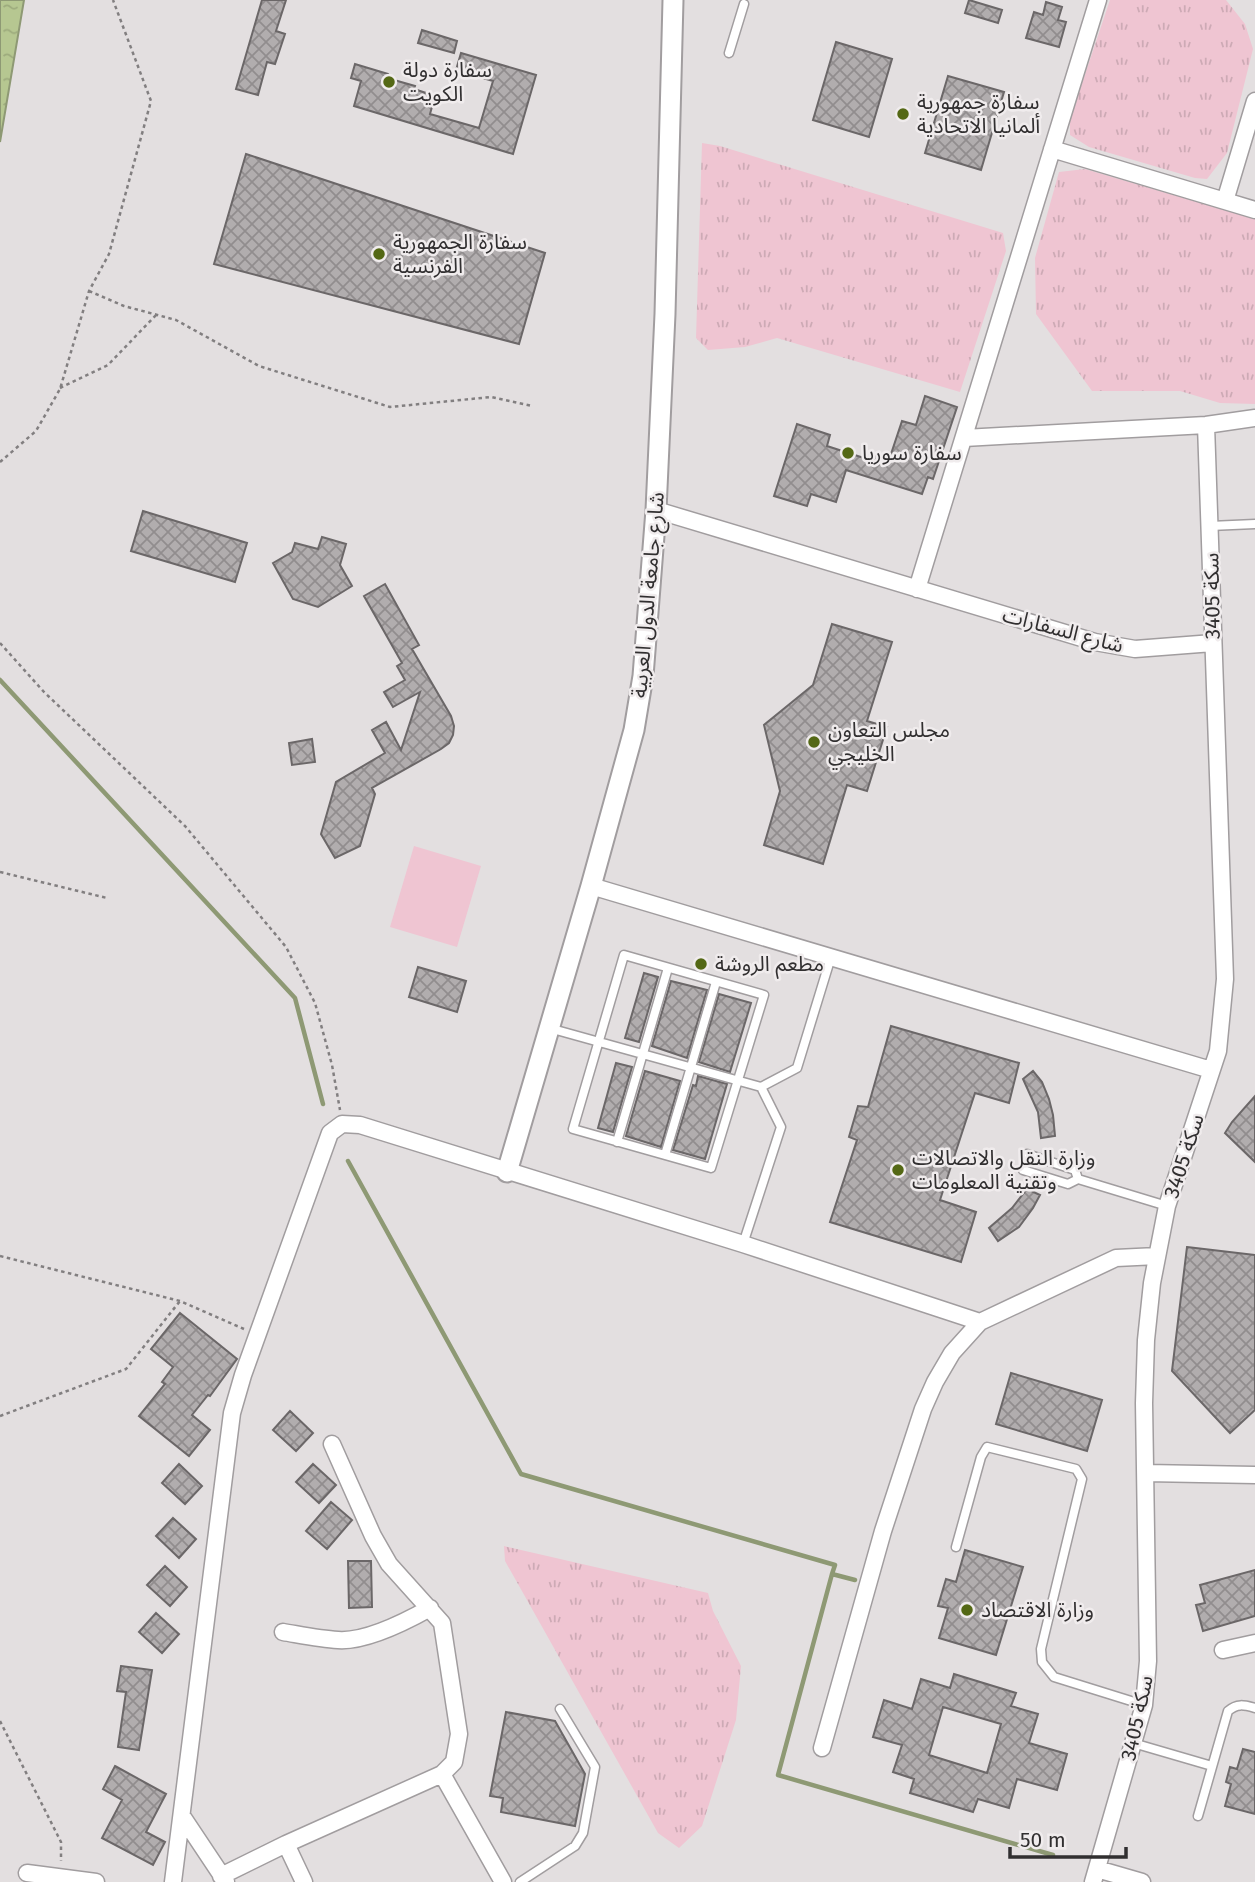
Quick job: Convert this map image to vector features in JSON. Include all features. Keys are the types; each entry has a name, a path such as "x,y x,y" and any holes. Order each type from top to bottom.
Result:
{"street":[{"name":"شارع جامعة الدول العربية","path":"507,1172 634,730 649,611 656,510 665,314 673,0"},
{"path":"916,589 1098,0"},
{"path":"1224,201 1255,101"},
{"path":"1052,149 1255,210"},
{"path":"964,438 1206,425 1255,418"},
{"name":"سكة 3405","path":"1095,1875 1144,1705 1148,1661 1146,1340 1157,1256 1167,1206 1218,1051 1225,979 1206,425"},
{"name":"شارع السفارات","path":"656,510 1095,642 1135,649 1213,643"},
{"path":"591,886 1211,1070"},
{"path":"173,1882 232,1413 330,1133 342,1124 360,1125 743,1244 980,1322"},
{"path":"822,1748 883,1531 923,1409 951,1353 980,1322 1116,1258 1157,1256"},
{"path":"182,1816 224,1879 286,1843 442,1774 454,1762 459,1734 442,1623 389,1564 373,1536 332,1444"},
{"path":"1146,1473 1255,1475"},
{"path":"284,1632 339,1640 355,1639 403,1623 430,1608"},
{"path":"1223,1650 1255,1643"},
{"path":"442,1774 503,1882"},
{"path":"286,1843 304,1882"},
{"path":"27,1873 96,1882"},
{"path":"1095,1875 1142,1882"}],"lane":[{"path":"729,53 744,4"},
{"path":"1210,526 1255,524"},
{"path":"624,956 668,968 764,995 711,1168 573,1129 624,956"},
{"path":"549,1028 761,1087 797,1068 831,957"},
{"path":"617,1142 668,968"},
{"path":"665,1155 716,982"},
{"path":"743,1244 781,1127 761,1087"},
{"path":"1078,1179 1075,1170 1027,1154 1023,1170 1068,1184 1078,1179 1167,1206"},
{"path":"956,1547 987,1447 1076,1469 1082,1479 1041,1649 1042,1662 1054,1677 1144,1705"},
{"path":"1198,1815 1228,1711 1234,1706 1255,1708"},
{"path":"520,1882 575,1846 583,1833 595,1768 560,1709"},
{"path":"1133,1743 1212,1766"}],"path":[{"path":"0,462 36,431 60,388 89,291 109,254 150,101 113,0"},
{"path":"89,291 124,306 176,320 258,366 390,407 491,397 532,406"},
{"path":"60,388 108,365 156,315"},
{"path":"0,643 44,692 185,826 286,947 316,1003 332,1065 342,1124"},
{"path":"0,872 107,898"},
{"path":"0,1256 180,1301 258,1335"},
{"path":"0,1416 126,1369 180,1301"},
{"path":"0,1721 61,1842 62,1878"}],"green space":[{"path":"1110,0 1226,0 1245,24 1253,49 1227,153 1207,179 1195,178 1089,147 1070,135 1070,119"},
{"path":"702,143 720,146 1003,233 1006,251 960,392 777,338 745,347 708,350 696,338"},
{"path":"1085,169 1255,219 1255,404 1220,403 1180,391 1092,391 1036,314 1035,258 1059,172"},
{"path":"414,846 481,866 457,947 390,927"},
{"path":"504,1546 708,1593 713,1611 741,1666 736,1720 702,1826 679,1848 658,1833 505,1561"}],"water":[{"path":"0,0 24,0 0,142"}],"building":[{"path":"262,0 286,0 276,31 285,34 275,64 267,62 258,95 236,89"},
{"path":"969,0 1002,10 998,23 965,13"},
{"path":"1046,2 1062,7 1058,20 1066,22 1059,47 1026,38 1034,12 1043,15"},
{"path":"422,30 457,41 454,53 418,43"},
{"path":"836,42 892,59 869,137 813,120"},
{"path":"461,53 536,75 513,154 354,106 361,81 351,78 355,64 388,74 387,78 415,86 414,89 435,96 430,114 479,128 493,81 456,70"},
{"path":"948,76 1004,92 981,170 925,153"},
{"path":"246,154 545,253 519,344 214,264"},
{"path":"925,396 957,407 933,479 928,477 922,494 846,470 836,502 811,494 807,506 774,496 797,424 830,435 827,446 870,460 872,454 889,460 902,421 916,425"},
{"path":"143,511 247,543 235,582 131,551"},
{"path":"322,537 346,544 340,565 352,586 318,607 293,599 273,563 292,552 295,543 318,549"},
{"path":"385,584 419,645 412,649 451,716 453,735 449,743 441,749 372,788 375,794 360,846 335,858 321,834 336,782 385,753 372,730 386,722 401,750 420,692 393,707 384,692 405,680 397,666 402,663 364,596"},
{"path":"832,624 892,642 867,721 887,727 867,791 847,785 823,864 764,845 780,791 764,725 813,685"},
{"path":"312,739 315,762 292,765 289,743"},
{"path":"418,967 466,981 457,1012 409,997"},
{"path":"644,973 658,977 639,1042 625,1038"},
{"path":"671,981 707,990 687,1058 652,1046"},
{"path":"719,994 751,1003 730,1072 699,1062"},
{"name":"وزارة النقل والاتصالات وتقنية المعلومات","path":"891,1026 1019,1063 1009,1103 975,1093 940,1200 976,1212 961,1262 830,1222 857,1140 849,1137 858,1106 868,1107"},
{"path":"616,1063 632,1067 613,1132 598,1128"},
{"path":"645,1071 680,1081 661,1147 626,1136"},
{"path":"1033,1071 1042,1082 1049,1099 1055,1136 1041,1138 1038,1112 1023,1079"},
{"path":"698,1076 727,1084 705,1159 673,1150"},
{"path":"1255,1096 1255,1162 1225,1133"},
{"path":"1027,1189 1040,1195 1033,1208 1019,1227 998,1241 989,1228 1012,1208"},
{"path":"1187,1247 1255,1255 1255,1410 1230,1433 1172,1371"},
{"path":"180,1313 237,1359 210,1396 208,1395 192,1415 210,1430 189,1456 139,1416 165,1384 162,1382 173,1367 151,1349"},
{"path":"1011,1373 1102,1400 1087,1451 996,1424"},
{"path":"290,1411 313,1433 296,1451 273,1430"},
{"path":"179,1464 202,1486 185,1504 162,1483"},
{"path":"313,1464 336,1485 319,1503 296,1482"},
{"path":"331,1502 352,1520 327,1549 306,1531"},
{"path":"173,1518 196,1539 179,1558 156,1536"},
{"path":"965,1550 1023,1567 996,1655 939,1638 948,1608 938,1606 946,1579 956,1582"},
{"path":"348,1561 371,1561 372,1607 349,1608"},
{"path":"165,1566 187,1587 170,1606 147,1585"},
{"path":"1255,1570 1255,1616 1203,1631 1196,1605 1205,1603 1200,1585"},
{"path":"156,1613 179,1634 162,1653 139,1632"},
{"path":"121,1666 152,1670 139,1750 118,1747 126,1692 117,1691"},
{"path":"954,1674 1016,1693 1011,1706 1038,1714 1029,1743 1067,1754 1057,1790 1017,1779 1009,1808 978,1799 973,1812 910,1793 914,1779 893,1772 902,1745 873,1737 884,1700 912,1709 921,1679 950,1688","holes":["943,1707 1001,1724 987,1773 929,1755"]},
{"path":"506,1712 555,1721 585,1774 575,1826 501,1812 503,1798 490,1796"},
{"path":"1243,1749 1255,1752 1255,1814 1225,1806 1231,1784 1226,1782 1230,1767 1237,1769"},
{"path":"115,1766 166,1794 146,1832 165,1842 153,1865 102,1838 122,1800 103,1789"}],"waterway":[{"path":"0,680 295,998 323,1104"},
{"path":"348,1161 521,1474 835,1565 832,1574 855,1580"},
{"path":"832,1574 778,1775 1053,1855"}],"place":[{"name":"سفارة دولة الكويت","path":"389,82"},
{"name":"سفارة جمهورية ألمانيا الاتحادية","path":"903,114"},
{"name":"سفارة الجمهورية الفرنسية","path":"379,254"},
{"name":"سفارة سوريا","path":"848,453"},
{"name":"مجلس التعاون الخليجي","path":"814,742"},
{"name":"مطعم الروشة","path":"701,964"},
{"name":"وزارة النقل والاتصالات وتقنية المعلومات","path":"898,1170"},
{"name":"وزارة الاقتصاد","path":"967,1610"}]}
